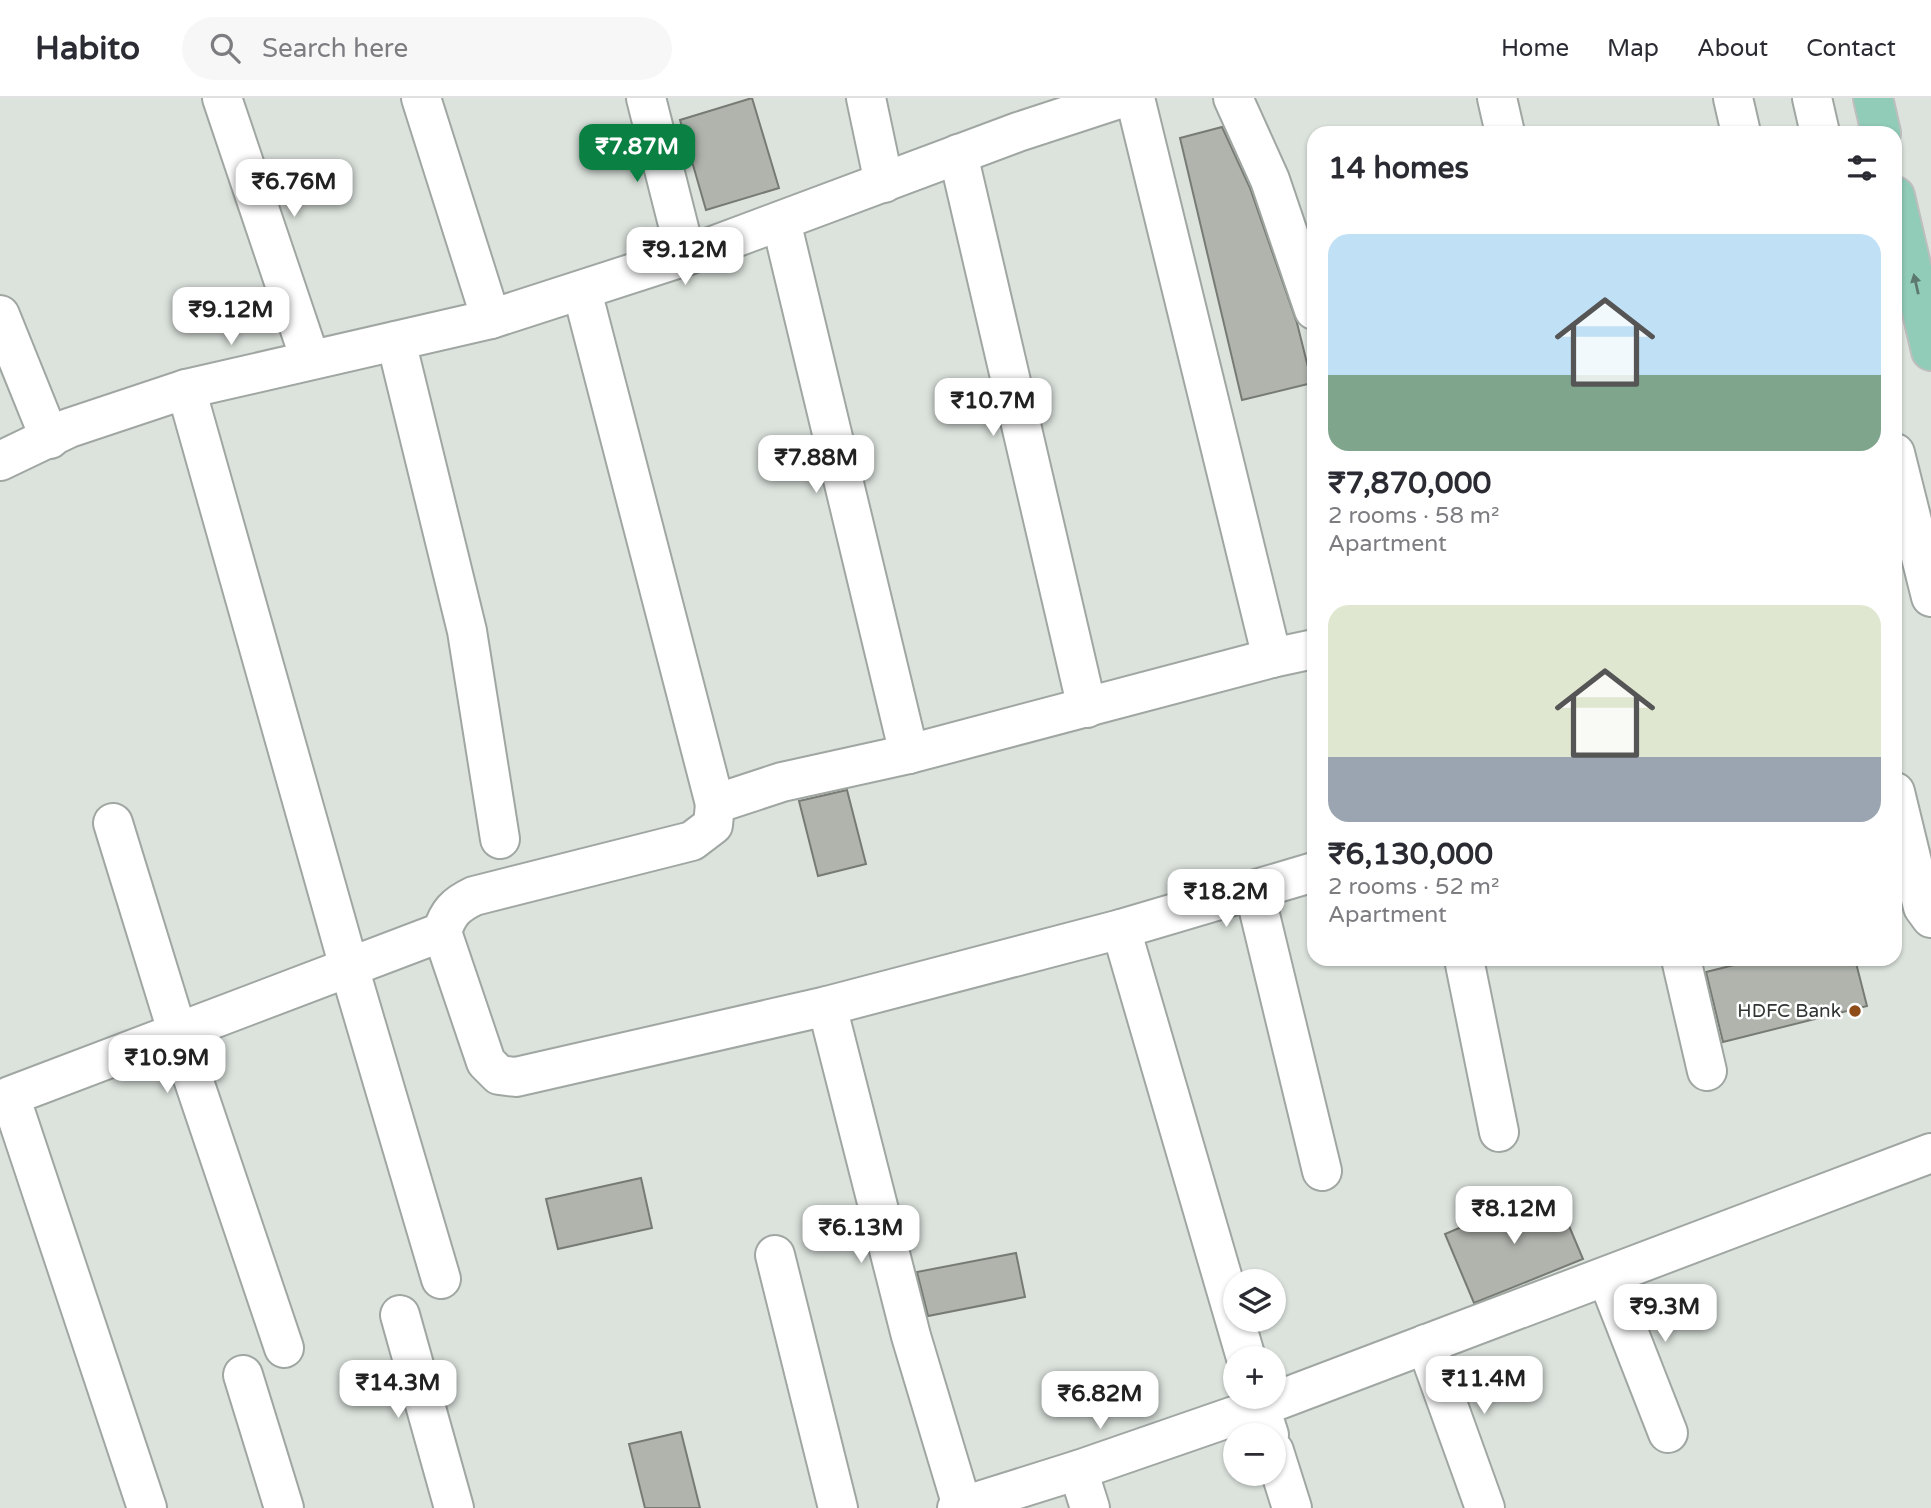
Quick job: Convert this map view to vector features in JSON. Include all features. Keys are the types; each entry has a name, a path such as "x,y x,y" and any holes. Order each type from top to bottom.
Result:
{"main road":[{"path":"1873,98 1879,126"},
{"path":"1902,226 1931,351"}],"street":[{"path":"222,98 310,359"},
{"path":"421,98 491,319"},
{"path":"646,98 686,256"},
{"path":"866,98 884,183"},
{"path":"0,461 69,428 186,388 491,319 582,291 884,183 1084,104 1122,98"},
{"path":"1135,98 1272,657"},
{"path":"1233,98 1270,180 1307,289"},
{"path":"1497,98 1503,126"},
{"path":"1732,98 1739,126"},
{"path":"1812,98 1818,126"},
{"path":"958,154 1087,708"},
{"path":"781,221 909,754"},
{"path":"582,291 715,804 713,825 692,841 474,896 458,904 447,916 442,932 486,1062 499,1075 516,1077 827,1006 1121,929 1307,874"},
{"path":"0,315 50,439"},
{"path":"396,341 467,631 500,839"},
{"path":"186,388 349,967 441,1279"},
{"path":"1904,521 1931,597"},
{"path":"715,804 782,782 909,754 1272,657 1307,650"},
{"path":"1902,821 1923,907 1931,918"},
{"path":"113,822 177,1031 284,1348"},
{"path":"1254,890 1322,1171"},
{"path":"1121,929 1243,1346"},
{"path":"147,1508 5,1097 442,932"},
{"path":"1465,966 1499,1132"},
{"path":"1683,966 1707,1071"},
{"path":"827,1006 911,1336 959,1507 1262,1413 1426,1344 1931,1153"},
{"path":"775,1255 838,1508"},
{"path":"1607,1276 1668,1433"},
{"path":"400,1315 454,1508"},
{"path":"1426,1344 1485,1508"},
{"path":"243,1375 284,1508"},
{"path":"1078,1470 1090,1508"},
{"path":"1285,1486 1292,1508"}],"building":[{"path":"752,98 779,188 706,210 680,120"},
{"path":"1222,127 1250,188 1297,323 1307,363 1307,384 1242,400 1180,138"},
{"path":"847,790 866,864 818,876 799,801"},
{"path":"1730,966 1857,966 1867,1006 1723,1042 1706,972"},
{"path":"641,1178 652,1228 558,1249 546,1199"},
{"path":"1553,1188 1583,1259 1474,1303 1445,1234"},
{"path":"1016,1253 1025,1297 928,1316 917,1272"},
{"path":"681,1432 700,1508 645,1508 629,1444"}],"place":[{"name":"HDFC Bank","path":"1855,1011"}]}
